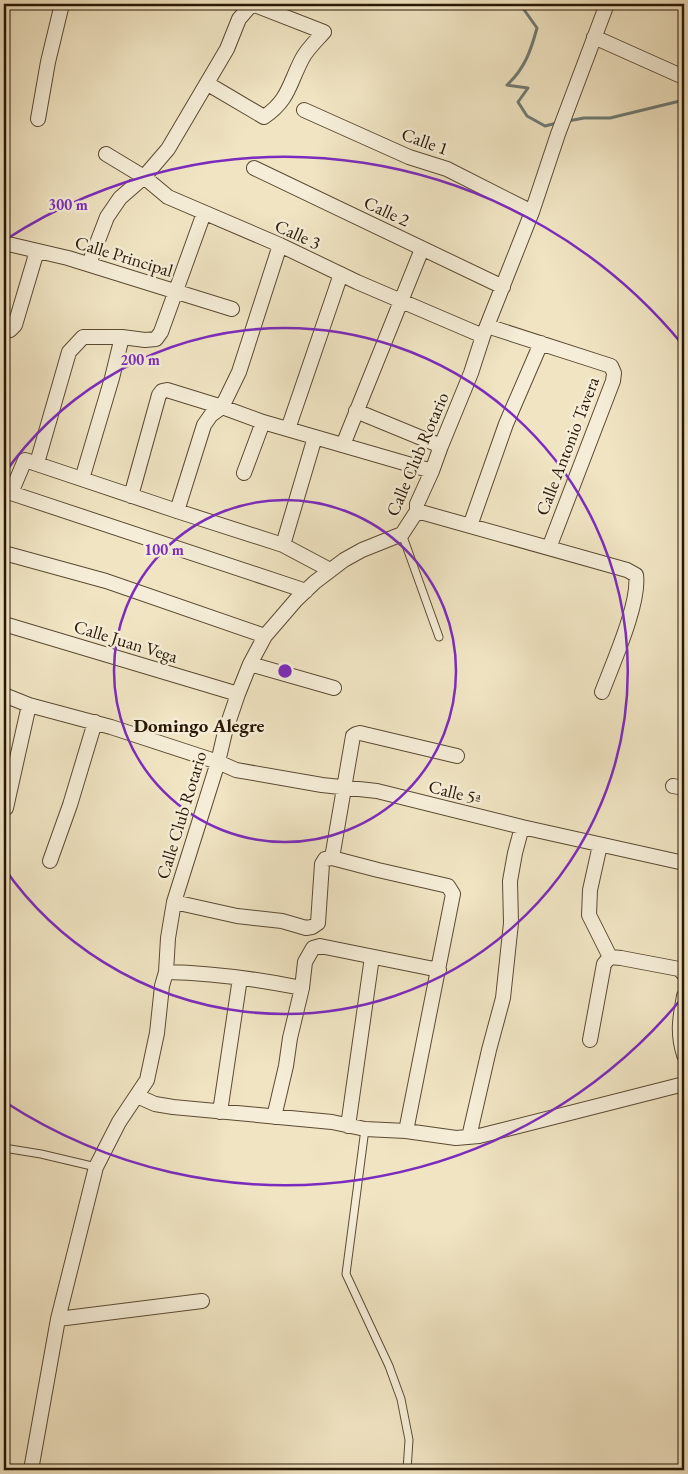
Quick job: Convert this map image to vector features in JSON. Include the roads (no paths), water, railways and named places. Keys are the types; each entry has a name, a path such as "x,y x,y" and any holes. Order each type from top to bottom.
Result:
{"street":[{"path":"38,119 48,62 62,4"},
{"path":"89,264 107,217 120,198 144,177 168,149 228,49 239,19 252,4 324,32 303,57 284,99 264,117 208,84"},
{"name":"Calle Club Rotario","path":"31,1470 58,1319 96,1167 119,1122 146,1080 157,1033 174,902 218,762 224,732 238,694 250,664 265,636 276,621 330,570 362,550 402,534 417,511 417,504 471,373 485,331 532,212 564,117 607,4"},
{"path":"594,37 679,75"},
{"name":"Calle 1","path":"304,110 409,157 447,169 532,212"},
{"name":"Calle 3","path":"106,154 144,177 168,196 204,213 280,245 400,300 485,331"},
{"name":"Calle 2","path":"254,168 503,287"},
{"path":"37,463 69,352 83,337 122,337 156,340 161,332 174,290 204,213"},
{"name":"Calle Principal","path":"4,243 89,264 232,308"},
{"path":"177,512 204,425 211,415 222,407 238,372 280,245"},
{"path":"342,445 422,249"},
{"path":"4,331 10,330 15,325 37,251"},
{"path":"288,429 342,274"},
{"name":"Calle Antonio Tavera","path":"485,331 541,344 611,366 614,373 613,381 549,548"},
{"path":"82,479 122,337"},
{"path":"470,526 506,424 541,344"},
{"path":"131,496 160,395 162,391 167,390 262,422 432,471"},
{"path":"356,412 440,446"},
{"path":"244,473 262,422"},
{"path":"283,545 315,437"},
{"path":"306,591 7,492 26,460 177,512 283,545 330,570"},
{"path":"417,511 627,570 636,575 638,585 624,633 602,692"},
{"path":"4,553 106,581 265,636"},
{"name":"Calle Juan Vega","path":"4,624 238,694"},
{"path":"250,664 334,688"},
{"name":"Calle 5ª","path":"4,695 29,705 95,722 218,762 236,770 377,792 600,845 684,862"},
{"path":"6,808 29,705"},
{"path":"50,861 70,805 95,722"},
{"path":"332,858 353,736 360,733 457,756"},
{"path":"470,1137 489,1050 503,998 511,923 510,881 522,827"},
{"path":"600,845 590,890 589,915 610,958"},
{"path":"174,902 237,916 282,921 306,928 312,927 318,923 322,864 325,859 332,858 448,886 452,894 406,1131"},
{"path":"274,1117 302,988 305,962 312,948 312,927"},
{"path":"312,948 320,946 438,970"},
{"path":"348,1126 372,957"},
{"path":"590,1040 604,964 610,958 621,958 679,969 684,974"},
{"path":"166,972 240,978 302,988"},
{"path":"220,1112 240,978"},
{"path":"684,996 679,1023 681,1046 684,1055"},
{"path":"137,1096 154,1104 456,1138 470,1137 516,1127 684,1084"},
{"path":"58,1319 202,1301"}],"lane":[{"path":"402,534 439,637"},
{"path":"365,1129 346,1274 389,1366 401,1399 409,1440 407,1470"},
{"path":"4,1148 41,1154 96,1167"}],"waterway":[{"path":"508,84 519,72 527,58 537,28 520,4"},
{"path":"507,85 528,88 518,102 527,116 545,126 557,123"},
{"path":"568,121 584,118 610,118 684,100"}],"district":[{"name":"Domingo Alegre","path":"199,725"}]}
